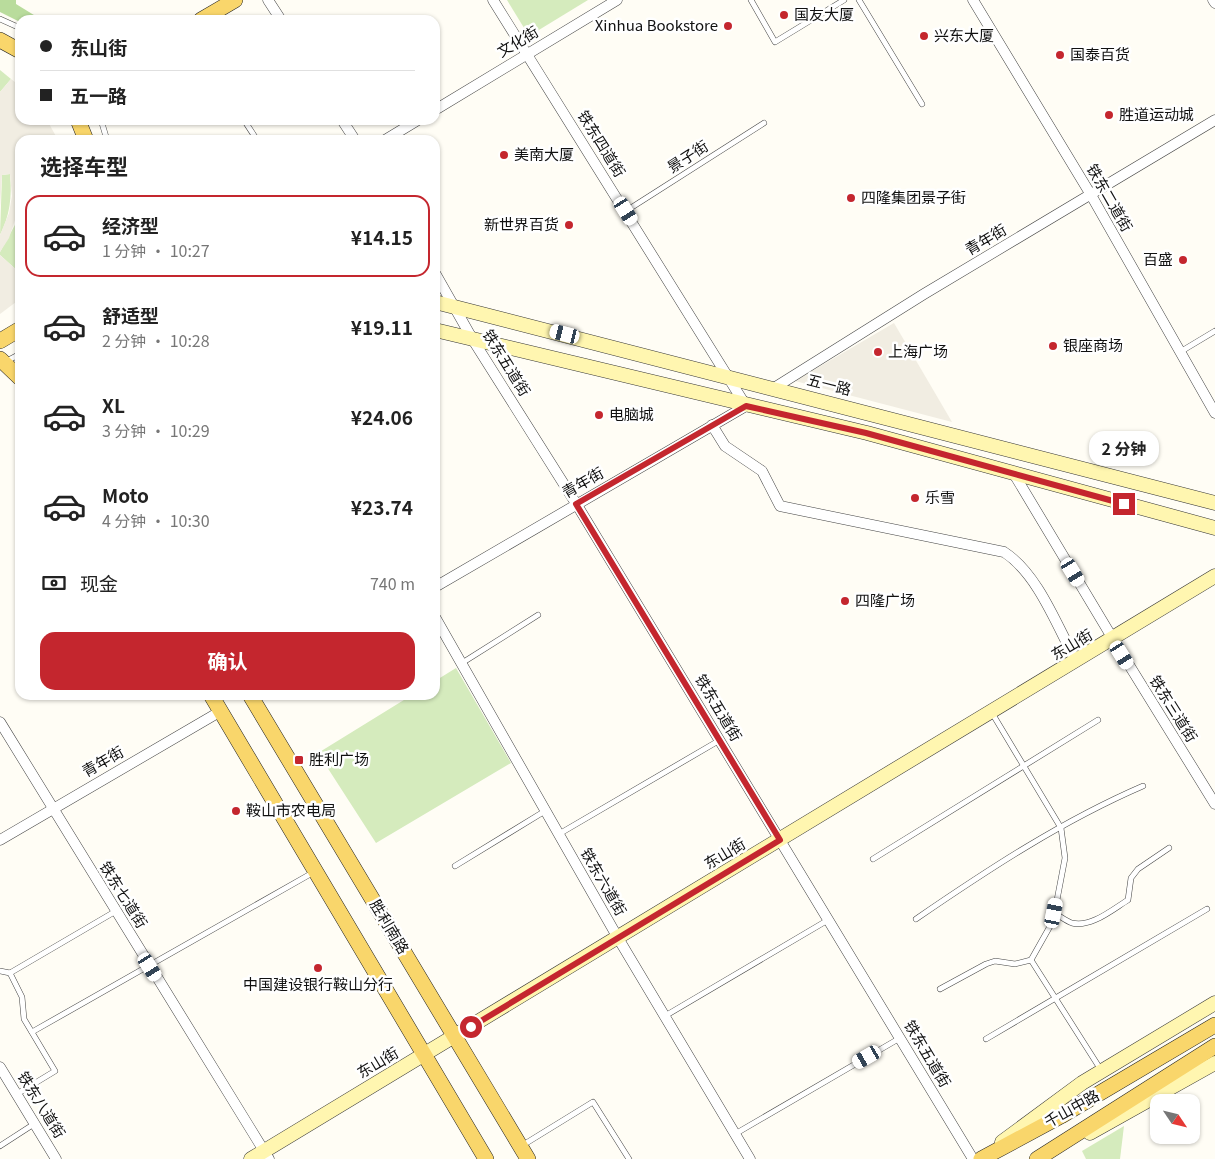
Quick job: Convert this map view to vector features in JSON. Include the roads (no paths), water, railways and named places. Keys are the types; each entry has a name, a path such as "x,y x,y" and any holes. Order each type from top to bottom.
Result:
{"main road":[{"path":"210,15 235,0"},
{"path":"0,40 15,49"},
{"name":"五一路","path":"440,303 1215,503"},
{"path":"440,332 866,433 1215,528"},
{"path":"0,341 15,333"},
{"path":"1,362 15,374"},
{"name":"东山街","path":"251,1159 267,1155 455,1036 1215,576"},
{"path":"214,700 486,1159"},
{"name":"胜利南路","path":"253,700 524,1153"},
{"path":"980,1159 1082,1083 1215,1003"},
{"name":"千山中路","path":"980,1159 1162,1058 1215,1025"},
{"name":"千山中路","path":"1037,1159 1215,1046"},
{"path":"1043,1159 1215,1063"}],"street":[{"path":"268,0 278,15"},
{"name":"铁东四道街","path":"494,0 746,406"},
{"name":"文化街","path":"440,107 617,0"},
{"name":"铁东二道街","path":"973,0 1091,195 1215,413"},
{"name":"青年街","path":"774,388 924,294 1215,120"},
{"path":"393,135 410,125"},
{"name":"铁东五道街","path":"440,281 473,340 576,504 974,1159"},
{"name":"青年街","path":"440,584 746,406"},
{"path":"712,425 725,446 762,471 780,506 1004,552 1019,561 1030,576 1076,661"},
{"name":"铁东三道街","path":"1014,474 1112,639 1215,804"},
{"name":"铁东六道街","path":"440,626 618,938 750,1159"},
{"name":"青年街","path":"0,840 221,711"},
{"name":"铁东七道街","path":"0,722 267,1155"},
{"name":"铁东八道街","path":"0,1067 56,1159"}],"lane":[{"path":"751,0 775,42 844,0"},
{"path":"859,0 922,104"},
{"path":"0,19 15,26"},
{"name":"景子街","path":"626,211 764,123"},
{"path":"1180,352 1215,331"},
{"path":"1,362 15,356"},
{"path":"461,663 538,615"},
{"path":"940,989 995,961 1015,964 1031,960 1053,921 1065,858 1061,828 992,712"},
{"path":"873,859 1098,720"},
{"path":"559,834 720,740"},
{"path":"916,919 981,874 1097,806 1143,786"},
{"path":"455,866 545,811"},
{"path":"1054,913 1072,922 1083,924 1106,914 1128,900 1131,878 1138,869 1169,848"},
{"path":"32,1032 317,871"},
{"path":"986,1039 1207,909"},
{"path":"0,971 10,973 116,912"},
{"path":"665,1016 829,920"},
{"path":"1031,960 1102,1071"},
{"path":"10,973 22,997 24,1019 55,1071 16,1095"},
{"path":"735,1134 900,1038"},
{"path":"524,1153 593,1102 629,1159"},
{"path":"0,1146 34,1124"}],"place":[{"name":"国友大厦","path":"784,15"},
{"name":"Xinhua Bookstore","path":"728,26"},
{"name":"兴东大厦","path":"924,36"},
{"name":"国泰百货","path":"1060,55"},
{"name":"胜道运动城","path":"1109,115"},
{"name":"美南大厦","path":"504,155"},
{"name":"四隆集团景子街","path":"851,198"},
{"name":"新世界百货","path":"569,225"},
{"name":"百盛","path":"1183,260"},
{"name":"银座商场","path":"1053,346"},
{"name":"上海广场","path":"878,352"},
{"name":"电脑城","path":"599,415"},
{"name":"乐雪","path":"915,498"},
{"name":"四隆广场","path":"845,601"},
{"name":"胜利广场","path":"299,760"},
{"name":"鞍山市农电局","path":"236,811"},
{"name":"中国建设银行鞍山分行","path":"318,968"}]}
